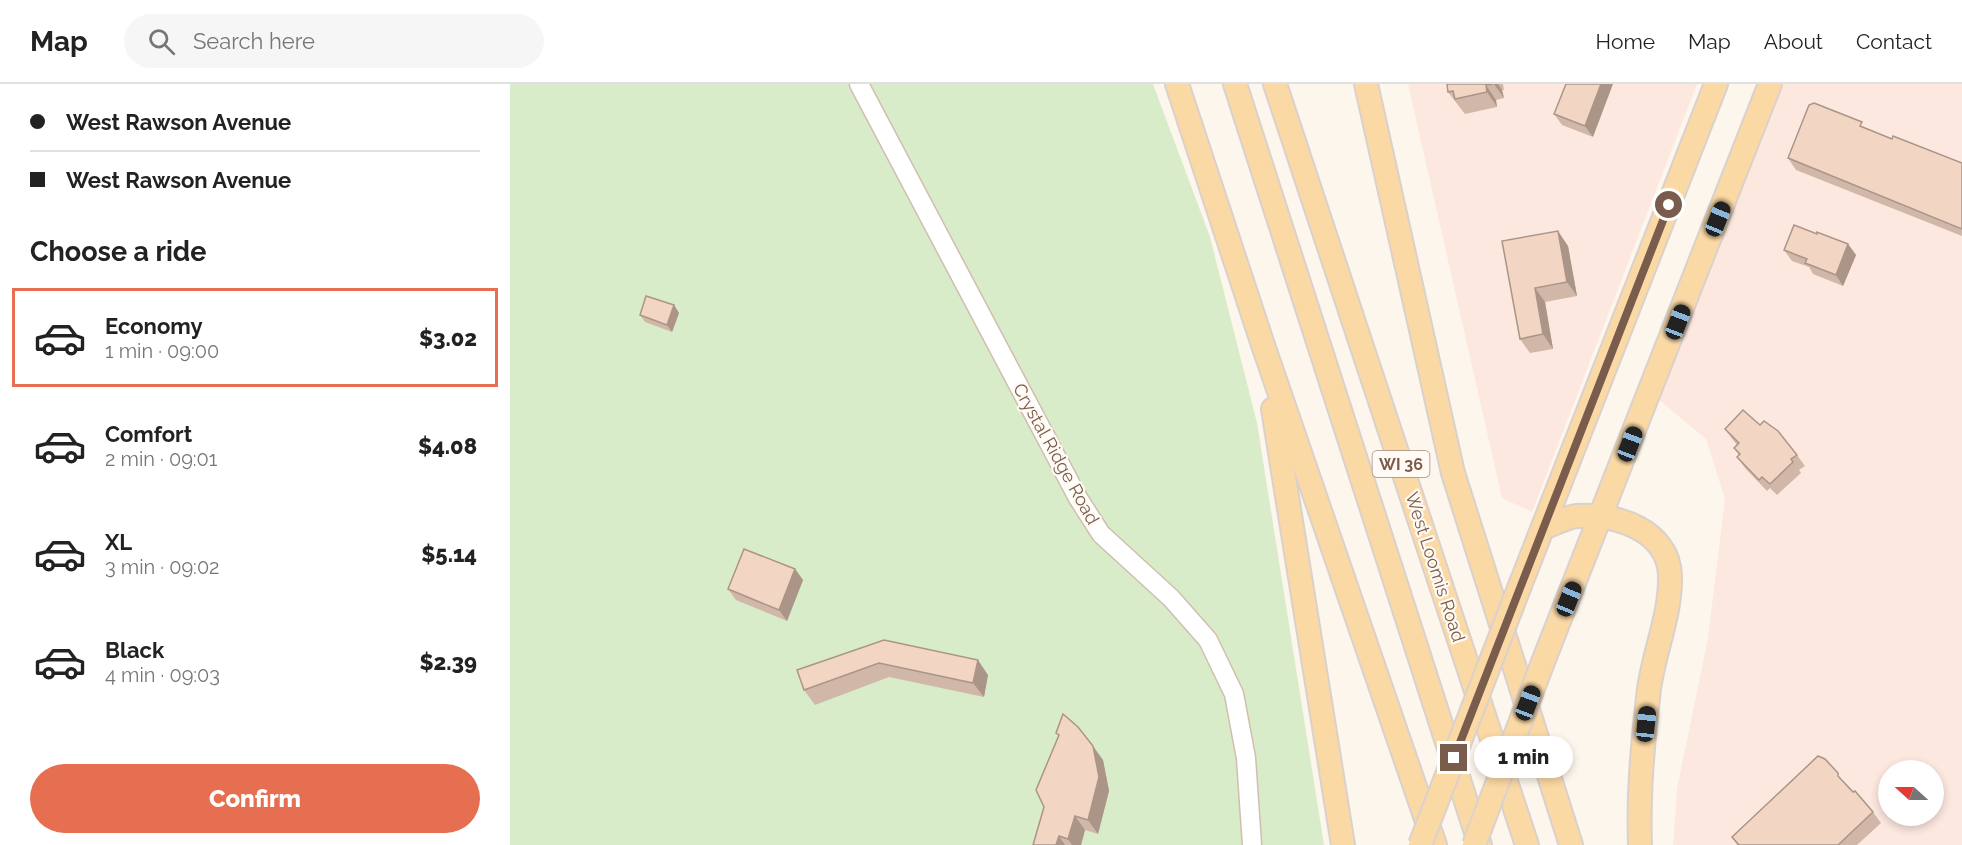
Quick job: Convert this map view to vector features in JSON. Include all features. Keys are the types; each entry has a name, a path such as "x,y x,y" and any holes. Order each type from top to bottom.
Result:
{"main road":[{"path":"1177,84 1263,345 1435,845"},
{"name":"WI 36","path":"1235,84 1480,845"},
{"name":"West Loomis Road","path":"1275,84 1527,845"},
{"path":"1366,84 1452,473 1571,845"},
{"path":"1420,845 1716,84"},
{"path":"1474,845 1543,662 1770,84"},
{"path":"1263,345 1343,845"},
{"path":"1543,528 1575,516 1620,519 1654,540 1663,551 1671,574 1648,698 1643,742 1640,845"}],"street":[{"name":"Crystal Ridge Road","path":"859,84 1078,498 1101,534 1171,598 1208,640 1234,694 1246,758 1252,845"}],"shaded area":[{"path":"1408,84 1697,84 1532,512 1502,498"},
{"path":"1779,84 1962,84 1962,845 1673,845 1677,789 1708,638 1725,499 1706,439 1659,400"}],"green space":[{"path":"510,84 1153,84 1210,237 1257,423 1324,845 510,845"}],"building":[{"path":"1447,84 1493,84 1486,85 1487,92 1455,99 1453,91 1448,92"},
{"path":"1566,84 1601,84 1585,126 1554,114"},
{"path":"1814,103 1862,122 1860,126 1892,139 1893,136 1962,163 1962,229 1788,158 1809,105"},
{"path":"1794,225 1848,244 1836,275 1805,263 1807,259 1784,250"},
{"path":"1558,231 1567,282 1535,288 1543,334 1520,339 1502,241"},
{"path":"646,296 674,305 667,325 640,315"},
{"path":"1743,410 1760,425 1764,421 1778,431 1797,455 1791,459 1793,462 1770,484 1762,477 1759,480 1737,457 1740,454 1734,448 1739,443 1725,429"},
{"path":"744,549 795,569 779,610 728,589"},
{"path":"884,640 978,660 973,683 879,663 804,690 797,670"},
{"path":"1063,714 1078,727 1093,746 1099,777 1088,820 1075,816 1068,839 1059,836 1056,845 1033,845 1044,807 1036,790 1059,735 1056,733"},
{"path":"1818,756 1825,759 1873,812 1838,845 1739,845 1732,837"}],"route":[{"path":"1454,758 1669,205"}]}
